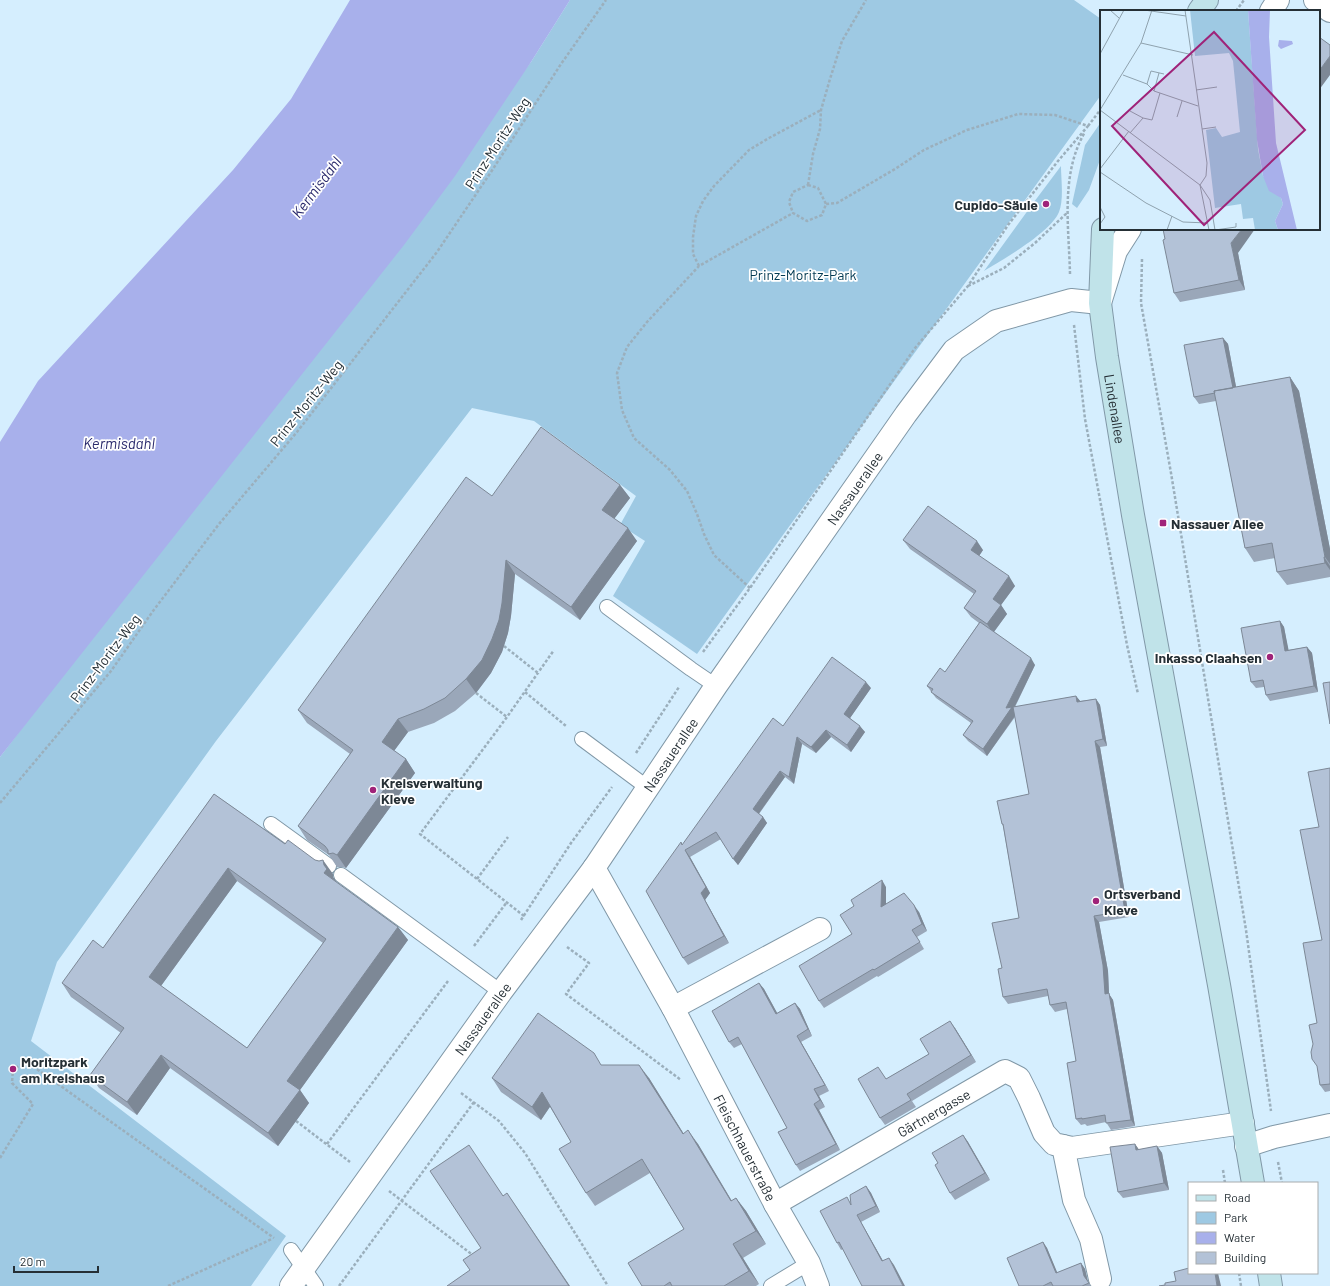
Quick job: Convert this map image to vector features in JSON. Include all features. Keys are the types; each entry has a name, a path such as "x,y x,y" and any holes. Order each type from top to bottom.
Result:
{"main road":[{"path":"1200,10 1207,0"},
{"path":"1100,303 1103,230"},
{"name":"Lindenallee","path":"1100,303 1133,515 1253,1182"},
{"path":"1269,1274 1271,1286"}],"street":[{"path":"1272,10 1278,0"},
{"path":"1315,0 1330,11"},
{"path":"1100,303 1116,251 1129,230"},
{"name":"Nassauerallee","path":"290,1286 501,992 594,868 716,686 906,414 954,350 996,321 1071,300 1100,303"},
{"name":"Fleischhauerstraße","path":"594,868 673,1008 775,1204 808,1263 818,1286"},
{"path":"673,1008 820,929"},
{"name":"Gärtnergasse","path":"775,1204 1004,1071 1019,1078 1044,1133 1054,1144 1063,1146"},
{"path":"1100,1279 1091,1239 1074,1200 1063,1146 1072,1148 1243,1122"},
{"path":"1246,1146 1274,1137 1330,1125"}],"lane":[{"path":"607,607 716,686"},
{"path":"582,738 648,788"},
{"path":"271,824 328,866"},
{"path":"342,875 501,992"},
{"path":"291,1250 316,1286"},
{"path":"771,1286 808,1263"}],"path":[{"name":"Prinz-Moritz-Weg","path":"0,803 111,670 153,611 219,524 297,432 437,252 561,64 606,0"},
{"path":"808,185 813,154 820,129 821,110 842,41 866,0"},
{"path":"1237,10 1244,0"},
{"path":"699,266 693,254 693,237 696,216 703,201 714,186 749,150 821,110"},
{"path":"1068,212 1004,268 968,286 1008,225 1100,110"},
{"path":"826,204 837,203 924,150 967,130 1018,114 1055,115 1088,126"},
{"path":"1088,126 1078,144 1071,168 1068,196 1071,300 1085,419 1127,645 1139,699"},
{"path":"808,185 818,188 826,204 822,215 807,221 792,213 789,202 793,192 808,185"},
{"path":"750,588 714,555 687,491 670,470 634,438 622,410 617,373 627,347 647,322 699,266 792,213"},
{"path":"1142,258 1141,303 1171,474 1246,930 1274,1137 1282,1182"},
{"path":"504,646 538,673"},
{"path":"554,650 507,717 420,834 523,916 589,963 566,994 698,1093 713,1085"},
{"path":"525,692 582,738"},
{"path":"476,693 507,717"},
{"path":"477,879 508,837"},
{"path":"327,1144 507,902"},
{"path":"0,1158 33,1104 12,1083 13,1069 27,1062 275,1238 168,1286"},
{"path":"440,1076 499,1121 525,1153 608,1286"},
{"path":"339,1286 474,1102"},
{"path":"1222,1169 1225,1182"},
{"path":"1239,1274 1241,1286"}],"green space":[{"name":"Prinz-Moritz-Park","path":"570,0 1074,0 1100,18 1100,96 697,654 613,596 645,541 620,525 636,496 534,421 472,408 216,741 57,962 31,1041 286,1236 251,1286 0,1286 0,757 531,62"},
{"path":"1100,123 1100,160 1089,190 1077,208 1072,204 1085,145"},
{"path":"1061,166 1061,207 1054,220 1037,236 1003,260 984,271 1034,202"}],"water":[{"name":"Kermisdahl","path":"350,0 570,0 531,62 455,176 404,245 0,757 0,442 38,381 233,170 291,99"}],"building":[{"path":"1320,38 1330,45 1330,56 1320,70"},
{"path":"1163,230 1241,230 1231,243 1239,280 1174,293 1163,240 1165,239"},
{"path":"1223,338 1233,388 1214,391 1215,393 1194,397 1184,345"},
{"path":"1290,377 1325,563 1277,572 1272,543 1245,548 1214,391"},
{"path":"541,427 620,485 602,510 628,528 571,607 506,560 499,620 482,660 466,679 445,698 424,709 398,719 382,742 406,759 337,855 333,853 328,854 328,850 325,846 298,826 353,750 298,710 466,477 492,496"},
{"path":"928,506 977,541 971,550 1009,576 993,599 1001,605 987,624 964,608 976,591 903,540"},
{"path":"1280,621 1285,651 1307,647 1314,686 1266,695 1263,680 1251,682 1241,628"},
{"path":"980,622 1031,658 1006,708 1012,707 983,749 963,735 973,721 931,692 933,689 927,686 940,668 945,672"},
{"path":"832,657 866,682 844,714 860,726 847,745 826,730 811,747 797,737 789,777 780,771 753,809 763,817 733,859 716,832 685,850 706,887 701,893 724,936 683,958 646,891 681,842 682,845 773,718 783,726"},
{"path":"1330,682 1330,724 1323,683"},
{"path":"1076,696 1077,702 1096,699 1103,739 1095,741 1125,911 1094,916 1103,965 1105,994 1109,993 1131,1120 1106,1123 1105,1115 1076,1119 1067,1063 1076,1061 1066,1002 1050,1005 1047,989 1003,997 998,969 1002,968 992,923 1019,918 1003,824 997,801 1029,794 1013,707"},
{"path":"1330,768 1330,1084 1320,1085 1317,1066 1312,1059 1311,1052 1313,1044 1309,1025 1317,1023 1303,943 1322,940 1300,830 1319,827 1308,772"},
{"path":"214,794 285,844 288,840 315,860 323,860 327,869 324,873 398,927 287,1081 300,1090 268,1133 161,1055 127,1102 90,1075 124,1028 62,983 93,940 103,948","holes":["228,868 326,939 247,1048 149,977"]},
{"path":"882,880 881,907 904,893 914,905 922,924 912,930 920,942 819,1001 799,966 852,934 840,915 854,906 851,900"},
{"path":"759,983 776,1014 795,1003 808,1029 797,1036 825,1085 814,1089 820,1100 814,1104 836,1144 796,1165 778,1132 787,1128 738,1037 729,1042 712,1011"},
{"path":"538,1013 594,1053 601,1065 639,1065 683,1134 688,1130 731,1201 736,1198 756,1231 733,1244 749,1271 724,1286 672,1286 670,1282 664,1286 642,1286 628,1263 684,1229 642,1159 586,1193 559,1149 571,1142 542,1092 532,1107 492,1078"},
{"path":"950,1021 971,1055 907,1094 911,1100 880,1118 858,1079 878,1067 886,1079 929,1054 920,1039"},
{"path":"963,1135 985,1173 950,1193 935,1165 938,1163 932,1153"},
{"path":"1135,1144 1136,1150 1157,1146 1164,1183 1118,1192 1110,1147"},
{"path":"469,1145 503,1196 507,1193 569,1286 447,1286 470,1270 463,1260 481,1248 430,1171"},
{"path":"866,1186 876,1206 857,1215 882,1261 889,1258 903,1286 862,1286 839,1242 837,1243 820,1211 847,1197 851,1205 850,1195"},
{"path":"1043,1242 1056,1273 1081,1263 1084,1276 1089,1283 1082,1286 1053,1286 1051,1282 1043,1286 1019,1286 1007,1258"},
{"path":"1188,1268 1188,1274 1215,1274 1217,1286 1159,1286 1176,1281 1174,1272"}],"place":[{"name":"Cupido-Säule","path":"1046,204"},
{"name":"Nassauer Allee","path":"1163,523"},
{"name":"Inkasso Claahsen","path":"1270,657"},
{"name":"Kreisverwaltung Kleve","path":"373,790"},
{"name":"Ortsverband Kleve","path":"1096,901"},
{"name":"Moritzpark am Kreishaus","path":"13,1069"}]}
